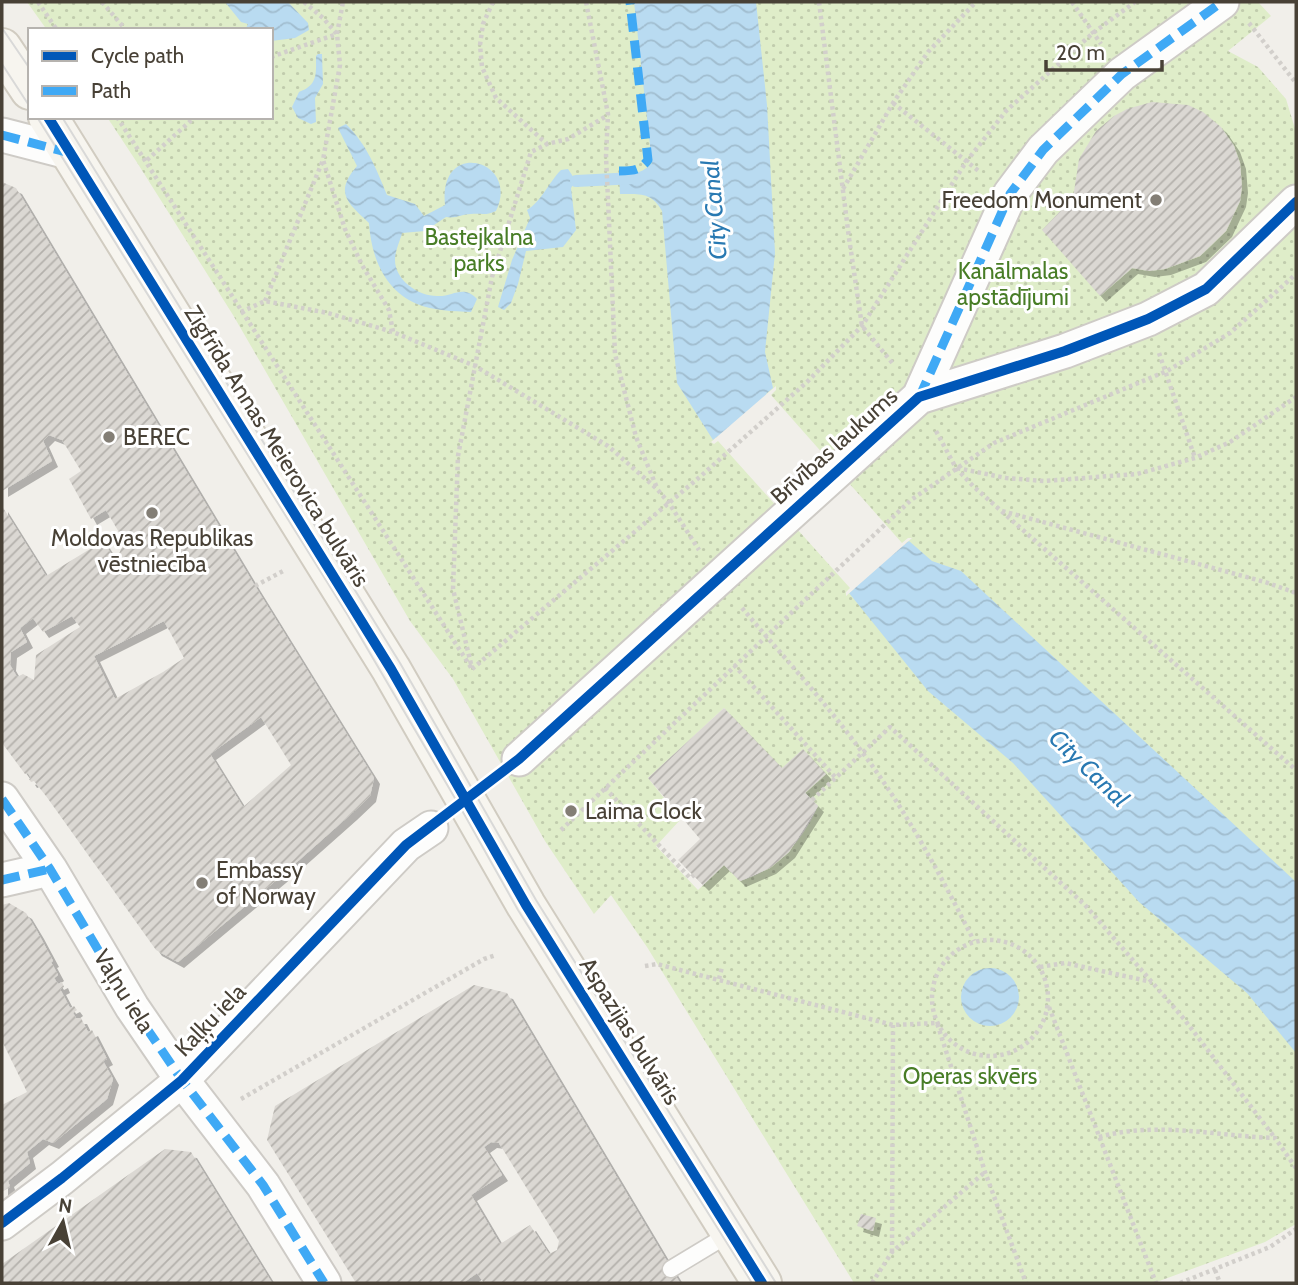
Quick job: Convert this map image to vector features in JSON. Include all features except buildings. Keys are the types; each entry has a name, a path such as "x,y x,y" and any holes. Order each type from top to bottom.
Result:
{"street":[{"name":"Brīvības laukums","path":"519,759 919,397 1010,194 1044,150 1122,74 1234,11"},
{"path":"2,48 28,87"},
{"name":"Zigfrīda Annas Meierovica bulvāris","path":"49,119 391,668 466,799"},
{"path":"2,135 72,153"},
{"name":"Brīvības laukums","path":"919,397 1065,351 1148,318 1206,289 1296,202"},
{"name":"Vaļņu iela","path":"2,799 50,869 114,978 182,1080 263,1185 324,1283"},
{"name":"Aspazijas bulvāris","path":"466,799 526,905 762,1283"},
{"name":"Kaļķu iela","path":"2,1223 182,1080 400,852 431,828"},
{"path":"2,880 50,869"}],"lane":[{"path":"671,1269 724,1237"}],"path":[{"path":"38,2 56,28"},
{"path":"102,2 124,28"},
{"path":"304,2 337,34"},
{"path":"265,301 323,160 340,65 337,34 343,2"},
{"path":"493,2 483,24 480,45 482,67 496,99 547,144"},
{"path":"242,313 265,301 328,313 393,332 475,366 608,446 657,489 636,437 615,354 606,156 608,114 586,2"},
{"path":"819,2 862,326 919,397"},
{"path":"843,190 893,103 928,52 976,2"},
{"path":"1072,2 1122,74"},
{"path":"472,669 702,475 807,382 862,326 966,162 1006,111 1093,33 1135,2"},
{"path":"1234,11 1296,83"},
{"path":"273,56 337,34"},
{"path":"893,103 1010,194"},
{"path":"472,669 453,589 458,456 492,277 531,152 547,144 568,139 608,114"},
{"path":"118,119 472,669"},
{"path":"147,160 193,119"},
{"path":"323,160 345,229 362,265 389,310 393,332"},
{"path":"561,830 911,500 994,443 1167,372 1230,333 1296,274"},
{"path":"1148,318 1195,458"},
{"path":"956,468 1006,478 1044,481 1137,474 1195,458 1230,442 1296,397"},
{"path":"956,468 1001,511 1296,770"},
{"path":"1001,511 1265,582 1296,593"},
{"path":"782,655 862,751 897,803 941,877 974,941"},
{"path":"734,665 835,777"},
{"path":"812,800 890,727 1084,905 1153,982 1296,1168"},
{"path":"605,788 690,878 694,876"},
{"path":"937,1023 952,1042 967,1052 984,1056 1002,1055 1019,1049 1033,1038 1043,1023 1048,1006 1048,986 1040,967 1028,952 1012,943 993,939 974,941 958,948 946,959 936,974 932,998 937,1023 985,1172 1026,1283"},
{"path":"210,1117 484,959 496,955"},
{"path":"645,966 657,964 893,1025 937,1023"},
{"path":"1040,967 1065,964 1153,982"},
{"path":"719,979 722,967"},
{"path":"1048,1006 1156,1283"},
{"path":"892,1252 893,1025"},
{"path":"1099,1137 1121,1131 1155,1129 1275,1138"},
{"path":"872,1283 892,1252 985,1172"},
{"path":"1180,1283 1270,1247 1296,1229"},
{"path":"1215,1270 1220,1283"}],"green space":[{"path":"27,2 1258,2 1271,16 1228,51 1258,67 1286,99 1296,132 1296,1224 1265,1242 1154,1283 854,1283 647,947 611,895 594,914 545,841 453,679 410,621 233,315 108,119 273,119 273,28 46,28","holes":["724,708 818,806 812,819 787,852 766,870 740,881 724,865 698,890 656,846 681,819 648,778"]}],"water":[{"path":"225,2 288,2 308,23 309,30 295,38 273,41 273,28 246,28 248,24 241,22"},
{"name":"City Canal","path":"634,2 756,2 767,105 775,253 765,352 773,388 766,394 901,547 909,541 932,561 961,571 1296,882 1296,1053 1247,993 1139,902 1013,763 928,691 849,593 854,589 718,436 713,440 677,383 662,211 649,197 620,194 619,174 637,173 652,163"},
{"path":"318,54 322,54 323,84 315,98 316,122 311,124 298,118 292,107 299,92 313,82"},
{"path":"346,124 375,166 387,195 415,204 424,216 445,205 446,184 454,170 465,164 477,163 489,169 498,179 501,193 496,211 446,217 425,231 402,233 396,253 396,267 409,286 430,295 467,292 477,299 471,312 417,304 396,290 381,271 373,248 369,223 346,197 346,183 357,166 338,128"},
{"path":"568,169 576,181 571,188 576,230 563,247 526,251 511,303 504,310 498,307 512,260 530,218 527,210 537,202 561,170"},
{"path":"990,968 1006,973 1014,981 1019,997 1014,1013 1006,1021 990,1026 974,1021 966,1013 961,997 966,981 974,973"}],"pier":[{"path":"776,386 771,395 902,543 912,538 846,596 850,588 718,441 714,444 711,442"}],"waterway":[{"path":"576,181 635,178"}],"tram line":[{"path":"2,28 28,66"},
{"path":"2,64 28,104"},
{"path":"38,119 347,614 518,910 752,1283"},
{"path":"63,119 400,663 536,900 776,1283"}],"marked path":[{"path":"619,171 635,170 648,160 630,2"},
{"path":"919,398 1010,194 1043,150 1122,74 1222,2"},
{"path":"2,135 70,153"},
{"path":"2,799 50,869 132,1007 182,1080 263,1185 324,1283"},
{"path":"2,880 50,869"}],"cycle path":[{"path":"49,119 391,669 526,905 762,1283"},
{"path":"2,1223 182,1080 406,845 519,759 919,397 1065,351 1148,319 1206,289 1296,202"}],"place":[{"name":"Freedom Monument","path":"1156,200"},
{"name":"BEREC","path":"109,437"},
{"name":"Moldovas Republikas vēstniecība","path":"152,513"},
{"name":"Laima Clock","path":"571,811"},
{"name":"Embassy of Norway","path":"202,883"}],"park label":[{"name":"Bastejkalna parks","path":"479,250"},
{"name":"Kanālmalas apstādījumi","path":"1013,284"},
{"name":"Operas skvērs","path":"970,1076"}]}
